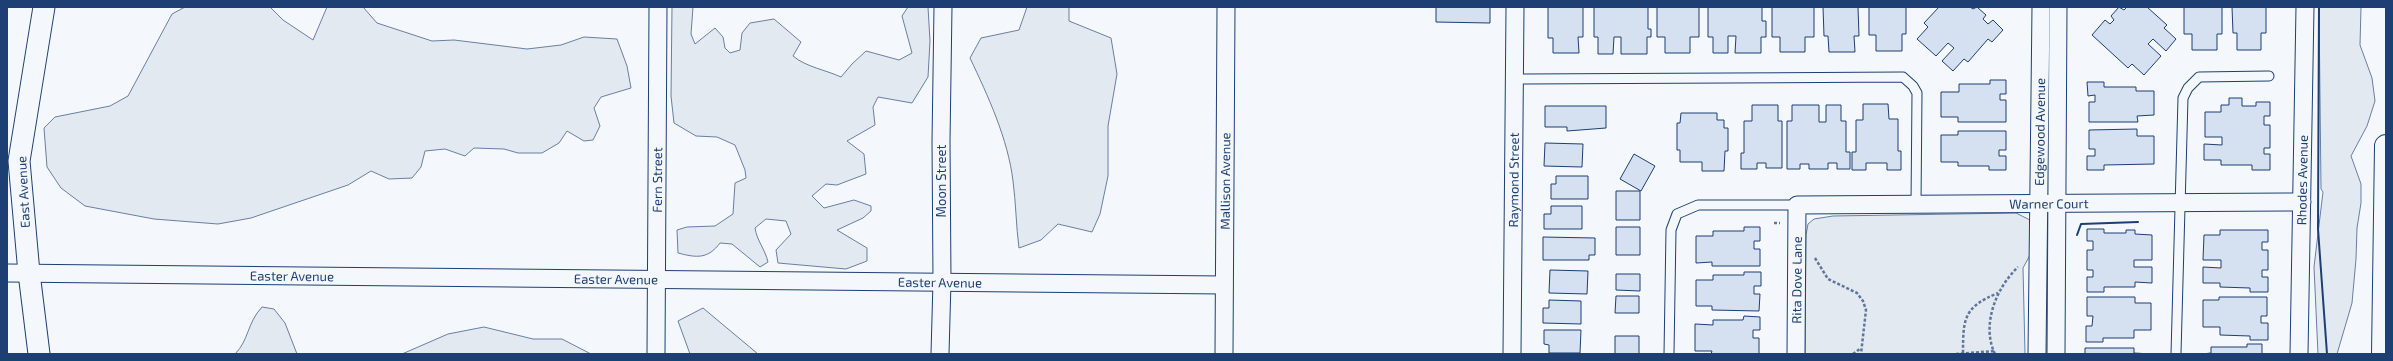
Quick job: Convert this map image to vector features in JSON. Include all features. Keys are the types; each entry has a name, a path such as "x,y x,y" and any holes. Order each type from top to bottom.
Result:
{"main road":[{"path":"2383,354 2386,146"}],"street":[{"name":"East Avenue","path":"39,354 29,273 19,161 44,7"},
{"name":"Fern Street","path":"656,354 658,7"},
{"name":"Moon Street","path":"940,354 942,282 941,141 943,7"},
{"name":"Mallison Avenue","path":"1224,354 1226,7"},
{"name":"Raymond Street","path":"1512,354 1515,7"},
{"name":"Edgewood Avenue","path":"2037,354 2041,7"},
{"name":"Edgewood Avenue","path":"2056,354 2058,7"},
{"name":"Rhodes Avenue","path":"2299,354 2305,7"},
{"name":"Warner Court","path":"1797,205 2038,205 2302,202"},
{"name":"Rita Dove Lane","path":"1796,354 1797,205"},
{"name":"Easter Avenue","path":"7,273 1224,285"}],"lane":[{"path":"2176,354 2180,120 2183,98 2188,88 2199,77 2269,76"},
{"path":"1514,80 1903,77 1913,86 1917,93 1916,205"},
{"path":"1669,354 1671,230 1677,214 1698,205 1797,205"}],"path":[{"path":"1774,223 1797,225"},
{"path":"1814,251 1820,268 1828,279 1858,293 1864,301 1866,310 1861,354"},
{"path":"1956,354 1994,353 1990,335 1991,320 1999,293 2009,276 2018,268"},
{"path":"1963,353 1966,316 1973,305 1999,293"},
{"path":"1853,354 1861,348"}],"shaded area":[{"path":"185,7 270,7 283,20 313,40 327,7 363,7 377,23 432,41 454,40 527,49 561,45 584,37 617,39 627,66 631,88 601,97 594,108 600,126 593,140 584,141 567,131 559,143 542,153 518,153 504,149 474,148 465,156 445,149 425,151 421,167 412,178 389,179 371,171 348,185 251,218 218,224 154,219 85,206 61,188 47,167 44,128 55,117 110,106 128,96 172,14"},
{"path":"672,7 693,7 691,34 695,44 715,28 723,37 725,48 730,53 740,50 742,33 750,23 774,19 801,42 793,56 810,66 841,77 866,51 899,60 912,53 902,16 908,7 928,7 930,41 928,77 912,103 878,97 873,107 875,125 847,141 864,154 866,174 837,185 826,184 812,196 824,208 854,200 871,206 871,211 863,218 837,230 867,248 867,261 846,269 778,263 776,250 791,234 786,221 766,219 755,228 757,237 768,262 760,267 732,244 720,243 711,252 702,256 691,256 678,253 677,230 687,227 715,226 733,214 735,183 746,178 745,170 735,145 717,137 696,136 674,123 671,96"},
{"path":"1027,7 1069,7 1069,21 1111,38 1117,74 1108,126 1108,176 1100,214 1092,232 1058,224 1041,240 1019,248 1013,181 1007,149 990,103 970,58 981,38 1019,30"},
{"path":"2319,7 2361,7 2360,45 2372,78 2375,101 2367,126 2351,156 2361,184 2361,203 2357,228 2352,303 2337,354 2318,354 2314,267 2323,192 2321,189"},
{"path":"2016,213 2030,220 2030,255 2023,268 2025,354 1805,354 1806,235 1808,224 1814,219 1833,216"},
{"path":"2042,230 2051,230 2049,354 2041,354"},
{"path":"262,307 274,309 285,323 297,354 235,354 240,349 253,319"},
{"path":"703,308 758,354 690,354 678,321"},
{"path":"484,327 533,339 562,339 591,354 402,354 448,334"}],"building":[{"path":"1436,7 1490,7 1490,23 1436,22"},
{"path":"1548,7 1583,7 1583,37 1578,37 1579,53 1553,53 1553,38 1548,38"},
{"path":"1594,7 1648,7 1648,29 1651,29 1651,37 1647,37 1647,54 1621,54 1621,37 1614,37 1613,54 1598,54 1598,37 1594,37"},
{"path":"1657,7 1699,7 1699,37 1690,37 1690,53 1665,53 1665,37 1657,37"},
{"path":"1708,7 1762,7 1762,21 1766,21 1766,37 1761,37 1761,53 1735,53 1736,36 1728,36 1728,53 1713,53 1713,37 1708,37"},
{"path":"1772,7 1814,7 1814,37 1805,37 1805,52 1780,52 1780,37 1772,37"},
{"path":"1823,7 1858,7 1859,36 1854,36 1855,52 1829,52 1828,36 1824,36"},
{"path":"1869,7 1906,7 1906,34 1902,34 1902,51 1876,51 1876,35 1869,35"},
{"path":"1939,7 1970,7 1973,9 1977,7 1986,15 1983,19 1988,24 1993,20 2003,30 1992,42 1988,39 1968,62 1964,59 1953,71 1942,61 1954,48 1948,43 1936,56 1917,39 1928,27 1924,23"},
{"path":"2119,7 2124,10 2127,7 2147,7 2167,25 2164,28 2176,39 2166,51 2153,39 2148,44 2161,56 2144,75 2132,64 2128,68 2092,35 2105,20 2110,24 2114,20 2111,16"},
{"path":"2184,7 2222,7 2222,34 2217,34 2217,50 2192,50 2192,34 2184,34"},
{"path":"2232,7 2266,7 2266,33 2261,33 2261,50 2237,50 2237,33 2233,33"},
{"path":"1990,80 2006,80 2006,94 2000,94 2000,100 2006,100 2006,122 1958,122 1958,117 1941,117 1941,92 1959,92 1959,84 1990,84"},
{"path":"2087,82 2104,82 2104,87 2136,87 2136,91 2154,91 2154,115 2137,116 2138,122 2089,122 2089,102 2095,102 2095,95 2088,96"},
{"path":"2229,98 2242,98 2242,106 2256,106 2256,102 2270,102 2270,116 2264,116 2264,125 2270,125 2270,148 2264,148 2264,154 2270,154 2270,170 2252,170 2252,165 2221,165 2221,160 2204,160 2204,144 2222,145 2222,137 2205,137 2205,112 2221,112 2221,105 2229,105"},
{"path":"1863,104 1888,104 1889,119 1898,119 1898,151 1901,151 1901,170 1887,170 1887,163 1866,163 1866,170 1852,170 1852,152 1856,152 1856,120 1863,120"},
{"path":"1752,105 1778,105 1778,121 1782,121 1782,168 1766,168 1766,163 1757,163 1757,169 1741,169 1741,153 1744,153 1744,121 1752,121"},
{"path":"1792,105 1819,105 1819,122 1826,122 1826,105 1841,105 1841,121 1846,121 1846,152 1850,152 1850,169 1837,169 1837,163 1828,163 1828,169 1809,169 1809,164 1800,164 1800,169 1787,169 1787,121 1792,121"},
{"path":"1545,106 1606,106 1606,128 1567,131 1567,127 1545,127"},
{"path":"1681,113 1717,113 1717,120 1724,120 1724,128 1728,128 1728,151 1725,151 1724,171 1702,171 1702,162 1680,162 1680,150 1677,150 1677,123 1680,123"},
{"path":"2137,129 2137,136 2154,136 2154,164 2104,165 2104,170 2087,170 2087,156 2095,156 2095,149 2089,149 2089,130"},
{"path":"1958,131 2006,131 2006,150 1999,150 1999,156 2006,156 2006,170 1989,170 1989,166 1958,166 1958,162 1941,162 1941,135 1958,135"},
{"path":"1545,143 1583,144 1582,167 1544,166"},
{"path":"1634,154 1655,166 1641,191 1620,179"},
{"path":"1556,176 1588,176 1588,199 1551,199 1551,184 1556,184"},
{"path":"1616,191 1640,191 1640,220 1616,220"},
{"path":"1551,206 1582,206 1582,229 1544,229 1544,214 1551,214"},
{"path":"1616,227 1640,227 1640,255 1616,255"},
{"path":"1744,227 1760,227 1760,241 1754,241 1754,249 1760,249 1760,266 1712,266 1712,262 1696,263 1696,236 1713,236 1713,231 1744,231"},
{"path":"2087,229 2104,229 2104,233 2126,233 2126,230 2135,230 2135,234 2152,235 2152,260 2134,260 2134,267 2152,267 2152,283 2135,282 2135,287 2104,287 2104,292 2087,292 2087,277 2093,277 2093,270 2087,270 2087,250 2093,250 2093,241 2087,241"},
{"path":"2220,230 2268,230 2268,242 2262,242 2262,250 2268,250 2268,270 2262,270 2262,277 2268,277 2268,292 2250,292 2250,288 2220,287 2220,283 2203,283 2203,267 2221,268 2221,260 2203,260 2204,235 2220,235"},
{"path":"1543,237 1595,238 1595,255 1589,255 1589,260 1543,260"},
{"path":"1550,270 1588,271 1587,294 1549,293"},
{"path":"1744,272 1761,272 1761,286 1754,286 1754,294 1760,294 1759,311 1712,310 1712,306 1696,306 1696,280 1713,280 1713,275 1744,275"},
{"path":"1616,274 1640,274 1640,291 1616,290"},
{"path":"1616,296 1639,296 1639,313 1615,313"},
{"path":"2087,297 2135,297 2135,303 2151,303 2151,330 2134,330 2134,338 2103,338 2103,342 2086,342 2086,326 2092,326 2093,316 2087,316"},
{"path":"2219,297 2267,297 2267,316 2261,316 2261,323 2268,323 2268,340 2250,340 2250,336 2220,335 2220,327 2203,327 2203,300 2219,300"},
{"path":"1549,300 1581,301 1581,324 1543,323 1543,308 1549,308"},
{"path":"1744,316 1760,317 1760,330 1753,330 1753,338 1759,338 1759,354 1711,354 1712,351 1695,351 1695,324 1713,325 1713,320 1743,320"},
{"path":"1544,330 1581,330 1580,353 1549,353 1549,345 1544,344"},
{"path":"1615,336 1639,336 1639,354 1615,354"},
{"path":"2247,344 2262,344 2262,354 2202,354 2211,353 2211,347 2247,347"},
{"path":"2085,348 2134,348 2134,353 2151,354 2085,354"}],"wall":[{"path":"2319,7 2318,229 2327,354"},
{"path":"2077,235 2081,224 2138,222"}]}
